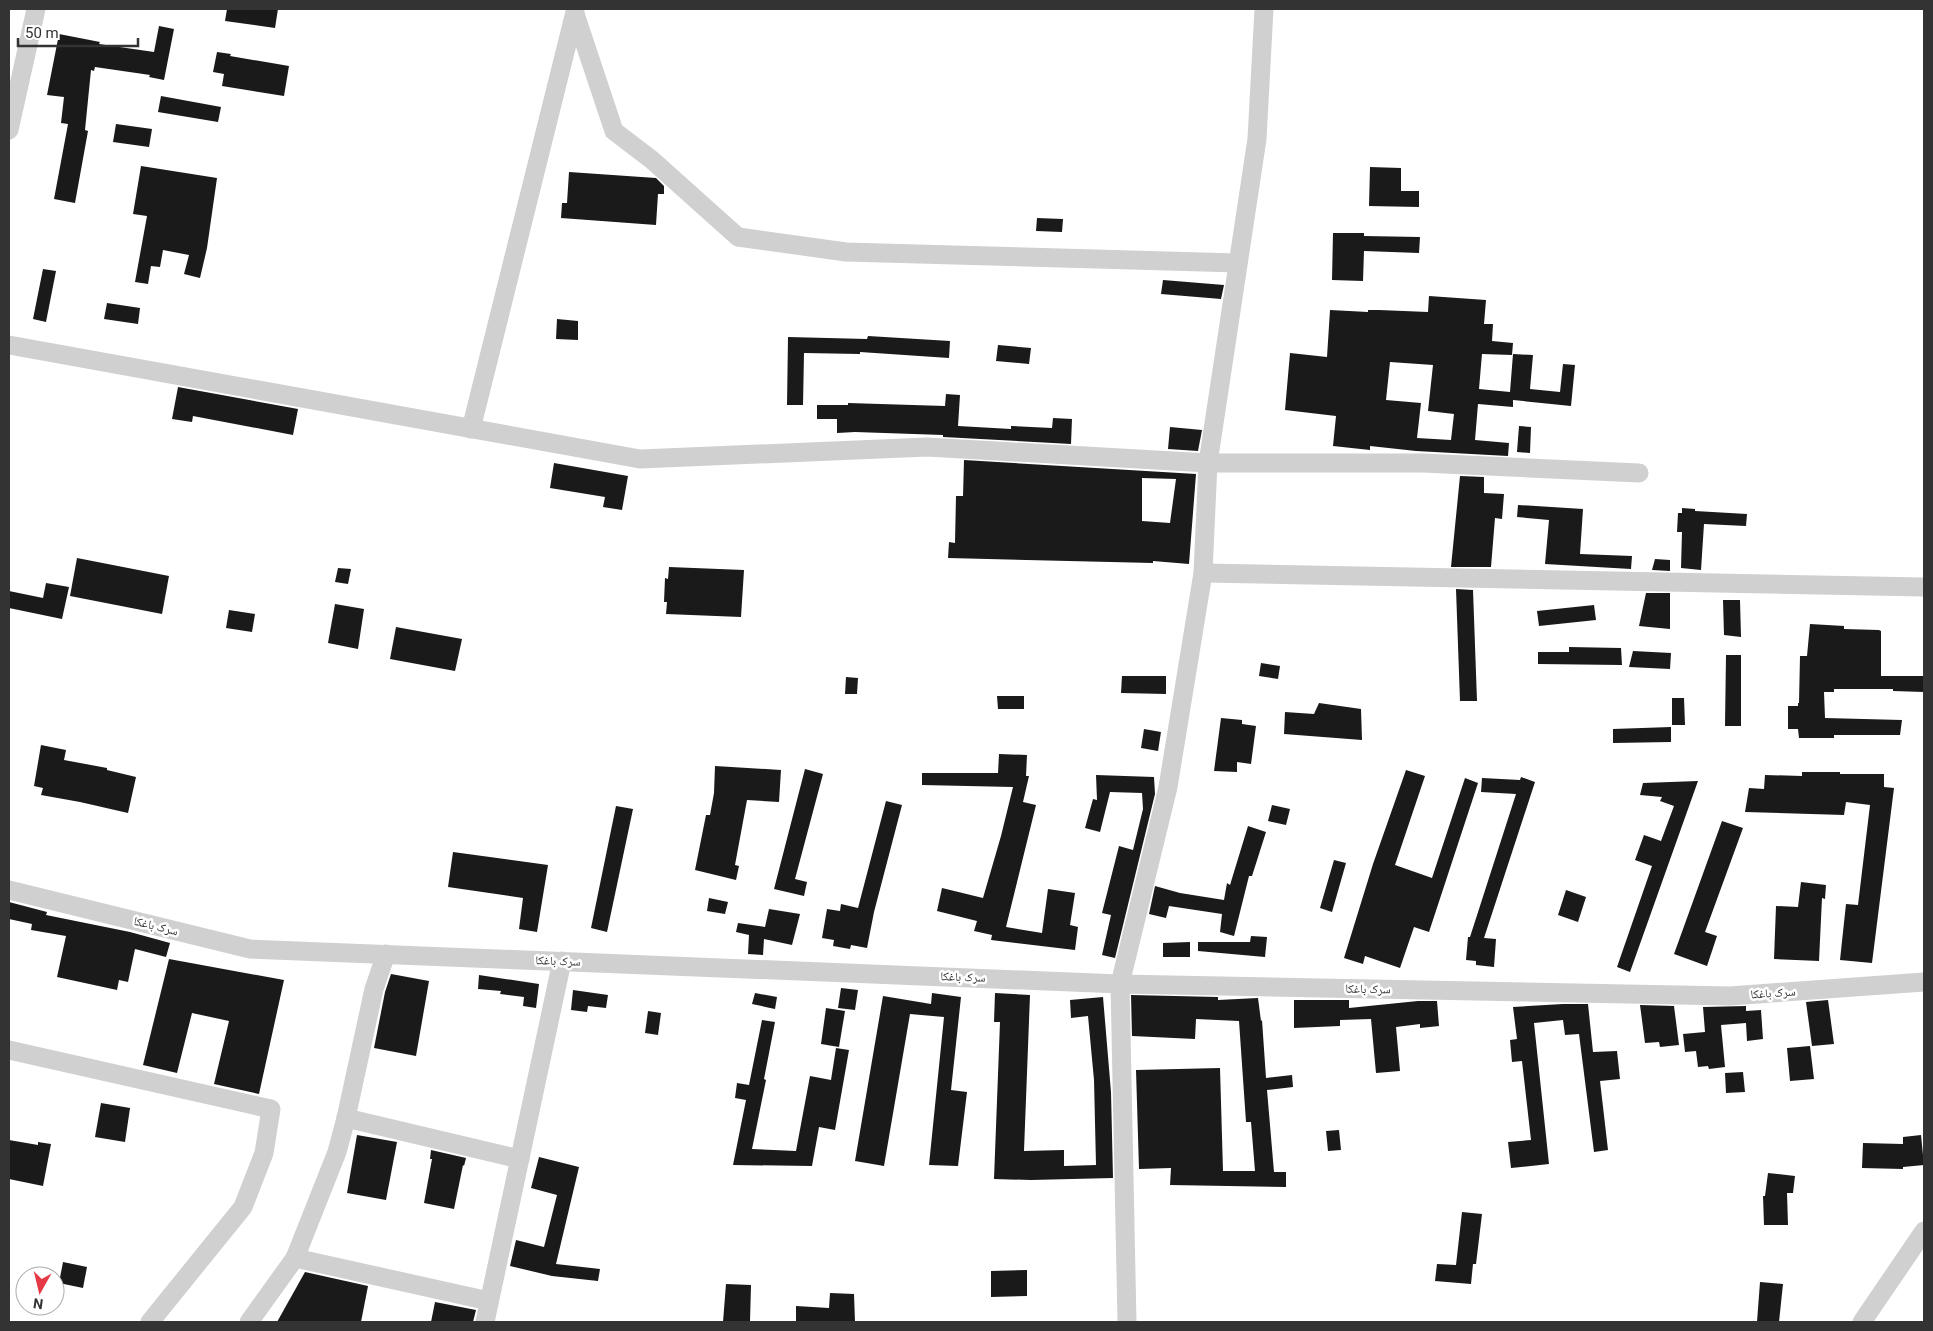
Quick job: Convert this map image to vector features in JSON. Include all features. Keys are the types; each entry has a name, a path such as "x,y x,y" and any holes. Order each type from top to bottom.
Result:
{"street":[{"path":"9,130 36,9"},
{"path":"1127,1322 1120,984 1168,787 1203,572 1208,463 1257,139 1264,9"},
{"path":"576,11 614,131 652,160 738,237 846,252 1238,263"},
{"path":"471,429 576,11"},
{"path":"9,345 640,459 927,447 1208,463 1423,463 1639,473"},
{"path":"1203,572 1924,587"},
{"name":"سرک باغکا","path":"9,890 250,949 1120,984 1730,996 1924,982"},
{"path":"249,1322 295,1258 337,1152 374,989 386,954"},
{"path":"485,1322 562,962"},
{"path":"9,1050 271,1109 264,1154 243,1207 150,1322"},
{"path":"346,1118 520,1159"},
{"path":"1862,1322 1924,1231"},
{"path":"295,1258 489,1301"}],"building":[{"path":"227,9 278,9 275,28 225,21"},
{"path":"159,26 174,29 164,80 149,77 150,75 95,67 94,71 91,70 85,130 88,131 75,203 54,199 68,124 61,123 64,97 47,95 59,34 100,42 99,44 154,52"},
{"path":"217,52 289,66 284,96 222,86 224,74 213,72"},
{"path":"161,96 221,107 218,122 158,112"},
{"path":"116,124 152,129 149,147 113,142"},
{"path":"141,166 217,178 207,248 200,278 184,274 189,255 163,250 160,267 151,266 148,284 135,282 147,216 133,214"},
{"path":"1370,167 1401,168 1401,191 1419,191 1419,207 1369,206"},
{"path":"569,172 656,178 664,186 664,194 658,194 656,225 561,218 562,203 567,203"},
{"path":"1037,218 1063,219 1062,232 1036,231"},
{"path":"1333,233 1364,233 1364,236 1420,237 1419,253 1364,251 1363,281 1332,280"},
{"path":"43,269 56,271 46,322 33,319"},
{"path":"1163,280 1224,285 1221,299 1161,294"},
{"path":"1429,296 1486,300 1484,324 1493,324 1492,341 1513,343 1512,355 1482,354 1479,389 1510,392 1513,354 1533,355 1530,389 1560,392 1563,364 1575,365 1571,406 1513,400 1513,407 1478,404 1475,440 1509,443 1508,456 1416,451 1370,446 1370,450 1333,446 1336,416 1285,410 1290,353 1327,357 1330,310 1428,312","holes":["1390,362 1433,365 1428,411 1454,414 1451,440 1417,438 1421,403 1386,400"]},
{"path":"107,303 140,308 138,324 104,319"},
{"path":"557,319 578,321 578,340 556,339"},
{"path":"868,336 950,341 949,358 860,352 860,354 804,353 803,405 787,405 788,337 867,339"},
{"path":"998,345 1031,348 1029,364 996,361"},
{"path":"178,387 298,409 293,435 193,416 192,422 172,419"},
{"path":"946,394 960,395 958,426 1011,429 1011,426 1052,428 1053,418 1072,419 1071,444 943,437 943,435 837,433 837,419 817,419 817,405 848,405 848,403 945,406"},
{"path":"1519,426 1531,427 1530,453 1517,452"},
{"path":"1170,427 1202,430 1198,451 1168,449"},
{"path":"964,460 1196,474 1189,564 1153,561 1153,563 948,558 949,542 955,543 956,496 963,496","holes":["1142,478 1176,479 1170,523 1142,521"]},
{"path":"554,463 628,476 622,510 603,507 605,497 550,488"},
{"path":"1460,476 1484,477 1484,493 1504,494 1502,519 1495,518 1491,567 1451,567"},
{"path":"1518,505 1583,509 1580,554 1632,556 1631,569 1545,564 1549,520 1517,517"},
{"path":"1682,508 1695,509 1695,511 1747,514 1746,526 1704,524 1701,570 1681,568 1682,532 1677,532 1678,513 1682,513"},
{"path":"77,558 169,576 162,614 70,596"},
{"path":"1655,559 1670,560 1670,571 1652,570"},
{"path":"669,567 744,570 741,617 666,614 667,602 664,602 665,578 668,579"},
{"path":"338,568 351,569 348,584 335,582"},
{"path":"46,583 69,587 62,619 9,608 9,591 43,598"},
{"path":"1456,589 1473,590 1477,701 1460,701"},
{"path":"1646,593 1670,593 1670,629 1639,626"},
{"path":"1723,600 1740,600 1741,637 1724,635"},
{"path":"335,604 364,609 358,649 328,643"},
{"path":"1594,605 1596,620 1539,626 1537,611"},
{"path":"229,610 255,614 252,632 226,628"},
{"path":"1810,624 1844,626 1844,629 1879,630 1881,631 1881,676 1924,676 1924,692 1893,691 1893,689 1834,689 1834,692 1824,692 1825,718 1902,720 1900,735 1834,735 1834,738 1799,738 1798,729 1788,729 1788,706 1798,706 1799,703 1800,656 1807,656"},
{"path":"396,627 462,639 455,671 390,659"},
{"path":"1569,647 1621,648 1622,665 1538,664 1538,652 1569,652"},
{"path":"1633,651 1671,653 1670,669 1629,667"},
{"path":"1726,655 1741,655 1741,726 1725,726"},
{"path":"1261,663 1280,666 1278,679 1259,676"},
{"path":"1122,676 1166,676 1166,694 1121,693"},
{"path":"846,677 858,678 857,694 845,694"},
{"path":"997,696 1024,696 1024,709 998,709"},
{"path":"1672,698 1684,698 1685,725 1672,725"},
{"path":"1319,703 1361,709 1362,740 1284,734 1285,712 1314,714"},
{"path":"1221,718 1242,720 1242,724 1256,726 1251,764 1237,762 1237,772 1214,771"},
{"path":"1671,727 1671,742 1613,743 1613,729"},
{"path":"1144,729 1161,732 1158,751 1141,748"},
{"path":"41,745 66,750 64,760 107,768 107,770 136,777 128,813 41,795 43,788 34,786"},
{"path":"999,754 1027,755 1026,776 1029,776 1023,802 1036,805 1006,927 1042,933 1048,889 1075,893 1070,925 1078,927 1075,950 991,940 992,935 974,931 977,921 937,911 942,888 983,898 1013,787 922,785 922,773 998,773"},
{"path":"715,766 781,770 779,802 747,800 735,865 739,866 736,880 695,870 706,815 710,815 714,793"},
{"path":"805,769 823,774 795,879 807,882 804,896 774,889"},
{"path":"1406,770 1425,776 1395,865 1432,878 1465,778 1478,783 1429,932 1414,927 1400,968 1365,956 1363,964 1344,958 1373,864"},
{"path":"1802,772 1884,774 1884,787 1894,788 1872,963 1840,960 1846,904 1858,905 1870,805 1846,802 1844,815 1745,812 1749,788 1764,789 1765,775 1802,776"},
{"path":"1096,775 1154,777 1155,794 1115,958 1102,955 1111,915 1102,913 1119,846 1133,850 1143,809 1142,793 1110,792 1100,832 1085,828 1093,799 1097,800"},
{"path":"1521,777 1535,782 1484,938 1496,939 1494,967 1476,965 1476,961 1466,960 1468,937 1470,937 1516,794 1481,792 1482,778 1520,780"},
{"path":"1698,781 1630,972 1617,967 1652,866 1635,860 1644,835 1661,841 1674,806 1660,801 1662,797 1640,795 1643,783"},
{"path":"886,801 902,805 874,912 867,948 851,945 850,949 833,946 834,940 822,938 827,909 840,911 841,904 858,908"},
{"path":"1272,805 1290,809 1286,825 1268,821"},
{"path":"616,806 633,809 607,932 591,928"},
{"path":"1722,821 1743,828 1705,932 1717,936 1707,966 1674,954"},
{"path":"1248,826 1266,832 1252,876 1249,876 1234,936 1220,932 1222,914 1169,906 1166,918 1149,914 1155,886 1180,893 1224,900 1227,883 1230,885"},
{"path":"453,852 548,865 537,932 519,929 523,898 448,887"},
{"path":"1334,860 1346,863 1332,912 1320,908"},
{"path":"1801,882 1826,885 1825,899 1822,898 1819,961 1774,959 1776,906 1798,907"},
{"path":"1566,890 1586,897 1578,922 1558,915"},
{"path":"709,898 728,902 725,914 707,911"},
{"path":"9,902 47,912 46,915 130,932 170,943 166,957 135,949 128,982 119,980 117,990 57,977 66,936 31,930 32,924 9,919"},
{"path":"769,909 800,914 792,945 764,939 763,955 748,954 749,935 736,932 738,923 765,927"},
{"path":"1251,936 1267,937 1265,957 1198,951 1198,942 1250,942"},
{"path":"1190,942 1190,957 1163,957 1163,943"},
{"path":"169,959 284,980 259,1094 214,1084 229,1021 192,1013 177,1073 143,1065"},
{"path":"391,974 429,981 416,1056 374,1048 385,992"},
{"path":"479,975 539,984 536,1008 523,1006 524,997 500,994 501,991 478,989"},
{"path":"841,988 858,990 855,1010 838,1008"},
{"path":"573,990 608,995 606,1008 588,1006 587,1012 571,1010"},
{"path":"755,993 777,997 775,1009 752,1004"},
{"path":"932,993 961,997 951,1090 967,1092 958,1166 929,1165 944,1017 910,1014 884,1166 855,1161 883,996 931,1004"},
{"path":"995,993 1030,995 1024,1151 1064,1150 1064,1166 1096,1165 1094,1080 1088,1016 1071,1018 1070,1000 1103,997 1111,1092 1113,1178 994,1179 1000,1022 994,1022"},
{"path":"1131,995 1218,997 1218,1000 1258,998 1262,1020 1266,1078 1292,1075 1293,1087 1267,1090 1274,1172 1286,1172 1286,1187 1170,1185 1171,1168 1139,1169 1136,1070 1220,1068 1223,1171 1255,1171 1251,1122 1246,1122 1239,1021 1196,1019 1195,1039 1132,1036"},
{"path":"1294,1000 1349,1000 1349,1008 1418,1001 1437,1001 1439,1026 1420,1028 1420,1024 1396,1027 1400,1071 1376,1073 1371,1019 1340,1020 1340,1026 1294,1028"},
{"path":"1828,1000 1834,1044 1812,1046 1806,1002"},
{"path":"1588,1004 1593,1052 1617,1051 1620,1079 1600,1081 1608,1150 1594,1152 1579,1034 1565,1035 1563,1020 1534,1023 1549,1164 1511,1168 1508,1142 1531,1140 1522,1061 1512,1062 1510,1040 1517,1039 1513,1007"},
{"path":"1640,1005 1674,1006 1679,1045 1660,1047 1659,1042 1645,1043"},
{"path":"1746,1006 1746,1011 1761,1010 1763,1039 1747,1041 1746,1023 1721,1025 1725,1067 1709,1069 1708,1066 1698,1067 1696,1051 1685,1052 1683,1034 1705,1032 1703,1007"},
{"path":"826,1008 845,1011 839,1047 821,1044"},
{"path":"648,1011 661,1013 658,1035 645,1033"},
{"path":"762,1020 775,1022 752,1149 796,1151 810,1076 831,1080 836,1048 849,1050 835,1130 819,1127 812,1166 733,1165 746,1100 735,1098 737,1083 749,1085"},
{"path":"1810,1046 1814,1079 1790,1081 1787,1048"},
{"path":"1743,1072 1745,1092 1726,1093 1725,1073"},
{"path":"101,1103 130,1108 125,1142 95,1137"},
{"path":"1339,1130 1341,1150 1328,1151 1326,1131"},
{"path":"357,1135 397,1142 386,1200 347,1193"},
{"path":"1921,1135 1924,1165 1903,1167 1903,1169 1862,1168 1863,1143 1903,1144 1903,1137"},
{"path":"9,1140 38,1145 38,1142 51,1144 43,1186 9,1179"},
{"path":"431,1150 466,1158 454,1209 424,1203 432,1159 430,1159"},
{"path":"539,1157 579,1167 556,1264 600,1269 598,1281 552,1276 510,1266 516,1240 544,1247 557,1195 531,1188"},
{"path":"1768,1173 1795,1176 1793,1193 1787,1193 1788,1225 1764,1225 1763,1196 1765,1196"},
{"path":"1462,1212 1482,1214 1476,1264 1473,1264 1471,1284 1435,1281 1437,1264 1456,1265"},
{"path":"63,1262 87,1267 83,1288 65,1284 65,1266 62,1266"},
{"path":"1027,1270 1027,1296 991,1297 991,1271"},
{"path":"305,1272 368,1286 361,1322 277,1322"},
{"path":"1760,1282 1783,1284 1779,1322 1757,1322"},
{"path":"726,1284 751,1285 750,1322 723,1322"},
{"path":"830,1293 854,1294 855,1322 796,1322 796,1306 829,1308"},
{"path":"435,1302 476,1310 473,1322 431,1322"}]}
